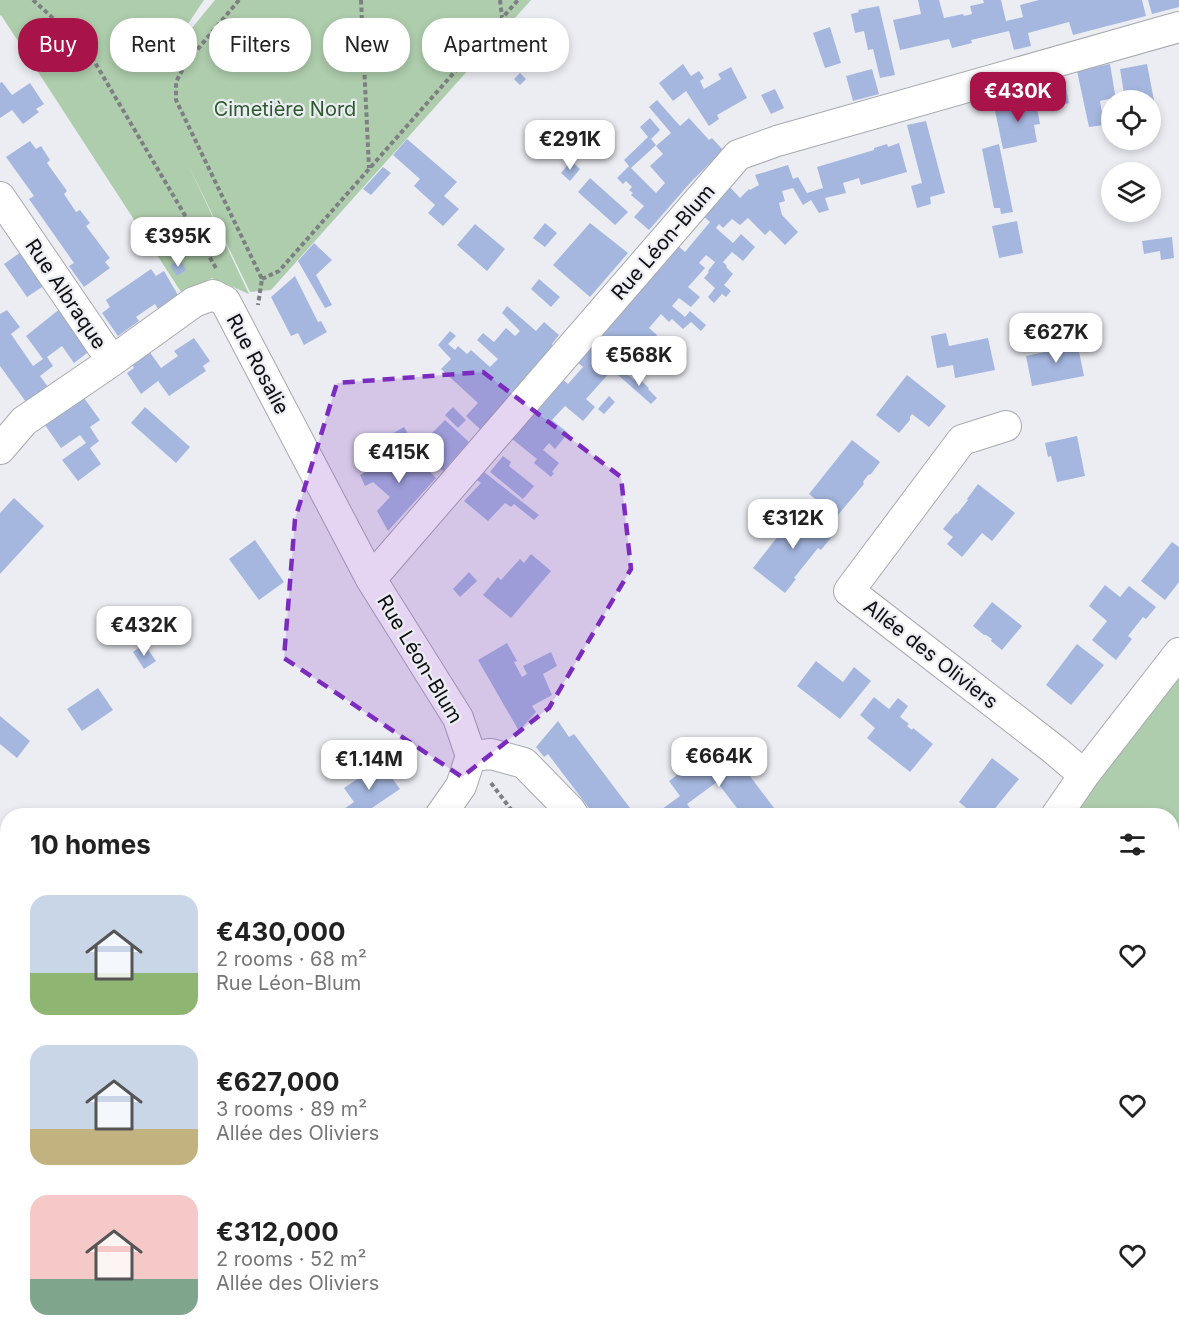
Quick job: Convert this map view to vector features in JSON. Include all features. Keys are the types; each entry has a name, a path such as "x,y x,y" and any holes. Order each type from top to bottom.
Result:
{"street":[{"name":"Rue Léon-Blum","path":"471,756 458,718 371,579 738,155 777,141 1179,27"},
{"name":"Rue Albraque","path":"0,197 112,361"},
{"name":"Rue Rosalie","path":"0,448 24,421 194,302 213,295 225,301 371,579"},
{"name":"Allée des Oliviers","path":"1006,426 962,440 849,591 1056,751 1083,775"},
{"path":"1061,808 1083,775 1179,653"},
{"path":"446,808 461,786 471,756 491,754 524,763 568,808"}],"path":[{"path":"33,0 87,49 218,272 213,295"},
{"path":"239,0 186,63 176,82 176,100 262,279 279,271 454,72"},
{"path":"361,0 369,169"},
{"path":"500,0 502,18"},
{"path":"502,18 518,0"}],"highlighted area":[{"path":"483,372 621,477 631,569 549,708 462,777 284,658 295,519 337,383"}],"green space":[{"name":"Cimetière Nord","path":"0,0 204,0 192,18 110,18 110,72 197,72 197,22 215,0 531,0 515,18 422,18 422,72 466,72 271,290 250,292 187,162 249,294 212,278 183,295 38,72 98,72 98,18 18,18 18,41 0,16"},
{"path":"1179,643 1179,808 1051,808"}],"building":[{"path":"918,0 939,0 944,18 972,14 970,6 984,3 983,0 1001,0 1006,21 1023,17 1020,5 1039,0 1142,0 1146,16 1073,35 1069,22 1028,33 1031,46 1014,50 1009,31 971,40 972,43 952,48 949,39 900,50 893,20 921,14"},
{"path":"1148,0 1179,0 1179,7 1152,14"},
{"path":"879,6 895,75 880,78 873,49 868,50 864,31 855,33 851,14 859,12 858,10"},
{"path":"830,27 841,63 825,68 813,33"},
{"path":"683,64 691,76 699,71 704,78 700,81 704,89 721,79 718,74 731,67 747,98 717,115 719,119 709,126 686,91 673,101 659,83"},
{"path":"1110,64 1114,90 1101,90 1101,125 1089,127 1077,71"},
{"path":"1147,64 1152,90 1123,90 1120,69"},
{"path":"872,69 879,94 853,101 846,76"},
{"path":"520,73 526,79 520,85 514,79"},
{"path":"2,82 12,95 30,83 44,104 36,109 39,112 23,124 12,110 0,118 0,83"},
{"path":"1065,83 1069,103 1047,106 1043,87"},
{"path":"775,89 784,108 771,114 761,95"},
{"path":"1035,98 1040,124 1034,125 1037,142 1003,149 994,106"},
{"path":"657,100 680,126 689,118 709,140 712,138 723,150 690,183 649,230 634,217 644,206 631,195 633,193 629,190 632,187 626,181 623,184 617,178 629,166 624,160 648,137 640,127 650,118 660,130 651,139 656,145 631,168 656,193 665,183 650,166 663,154 656,146 671,133 649,107"},
{"path":"926,121 945,193 930,197 931,204 917,208 911,186 922,183 907,125"},
{"path":"407,139 457,182 444,196 459,209 443,226 428,213 435,205 414,186 420,179 393,155"},
{"path":"30,141 36,149 41,146 50,160 47,163 67,191 64,194 76,212 80,210 90,223 86,226 110,258 105,262 110,268 84,287 69,266 74,263 29,199 34,196 6,157"},
{"path":"899,143 907,172 861,185 859,178 843,183 846,193 825,198 829,210 819,213 811,200 803,205 793,188 782,191 785,201 779,203 782,215 798,232 785,245 770,230 765,235 748,218 740,225 732,219 723,228 719,224 716,228 733,243 741,234 755,247 743,261 732,252 723,262 733,274 724,285 731,291 726,297 722,294 714,303 708,297 715,288 704,278 715,262 706,255 699,263 705,268 688,287 700,297 691,307 679,298 672,306 685,317 690,311 706,325 701,331 691,322 683,329 672,319 669,322 661,314 649,328 657,335 648,346 669,363 664,368 649,361 638,351 632,358 617,345 602,362 612,370 586,399 595,407 583,421 565,406 552,420 568,433 555,449 549,443 543,450 559,463 551,477 534,463 537,459 511,438 561,378 568,384 583,367 576,361 677,245 685,252 710,222 703,216 729,186 740,198 749,189 759,185 755,175 788,165 793,179 798,177 807,193 823,188 817,167 887,144 888,147"},
{"path":"999,144 1013,212 1001,214 1000,208 994,208 982,149"},
{"path":"571,161 580,169 570,181 561,173"},
{"path":"383,167 391,173 371,195 363,189"},
{"path":"590,178 628,212 615,225 578,192"},
{"path":"1017,221 1023,253 999,258 992,226"},
{"path":"545,223 557,233 545,247 533,238"},
{"path":"590,223 628,253 590,297 553,265"},
{"path":"475,224 505,249 487,271 457,245"},
{"path":"1172,237 1174,258 1161,260 1160,251 1144,254 1142,241"},
{"path":"314,243 332,260 316,275 332,305 325,308 298,261"},
{"path":"21,252 45,285 27,297 4,264"},
{"path":"180,259 186,270 177,276 170,266"},
{"path":"151,269 156,276 164,271 178,295 158,309 155,304 146,310 136,317 139,321 118,336 102,313 110,307 106,300"},
{"path":"295,276 318,322 321,321 327,332 304,345 298,333 291,336 271,297"},
{"path":"539,279 560,297 551,307 531,289"},
{"path":"507,306 536,331 544,322 559,335 552,344 553,347 481,430 466,416 478,403 441,369 451,359 438,345 450,331 456,336 448,344 455,350 458,346 467,354 471,350 490,367 498,359 477,340 483,333 494,342 506,328 515,336 520,331 502,313"},
{"path":"61,308 91,350 74,363 62,346 47,357 53,366 40,376 48,387 26,402 0,366 0,314 7,310 20,327 11,334 33,366 43,359 26,336"},
{"path":"946,333 949,346 988,338 995,370 955,378 953,365 937,368 931,336"},
{"path":"1076,337 1084,376 1032,386 1026,356 1063,348 1061,340"},
{"path":"194,338 210,361 203,366 206,371 169,396 158,381 141,394 127,373 134,368 132,364 149,351 161,368 178,356 174,351"},
{"path":"622,370 634,380 637,377 657,398 651,404 618,375"},
{"path":"907,375 946,406 929,427 912,414 899,433 876,415"},
{"path":"609,396 615,402 604,414 598,409"},
{"path":"84,398 100,420 90,427 99,441 90,448 101,464 78,481 62,460 86,443 80,435 61,448 45,425"},
{"path":"145,407 190,447 176,463 131,423"},
{"path":"453,407 466,420 458,428 445,415"},
{"path":"445,420 469,442 443,471 418,447"},
{"path":"404,427 411,439 392,449 385,438"},
{"path":"1077,436 1085,476 1057,482 1051,456 1048,457 1045,443"},
{"path":"852,440 880,462 837,516 809,494"},
{"path":"385,448 391,459 395,453 399,456 406,448 436,478 388,531 377,511 390,497 373,482 365,486 360,475 385,461 379,450"},
{"path":"503,456 511,462 509,466 534,486 523,499 490,472"},
{"path":"484,472 539,515 534,520 514,504 511,507 505,503 488,521 464,501 481,483 477,480"},
{"path":"978,484 1015,513 992,541 982,533 962,557 947,544 953,537 943,529 968,500"},
{"path":"14,498 44,526 0,574 0,513"},
{"path":"801,507 834,534 821,550 818,548 785,593 753,568"},
{"path":"255,540 284,582 259,600 229,559"},
{"path":"1172,542 1179,547 1179,582 1165,600 1141,581"},
{"path":"531,554 551,571 511,618 483,595 498,577 501,580 520,559 524,563"},
{"path":"469,572 477,581 460,597 453,589"},
{"path":"1105,585 1120,597 1129,586 1156,607 1146,619 1143,617 1128,636 1132,639 1116,660 1092,640 1107,621 1089,606"},
{"path":"992,602 1022,626 1002,650 991,641 992,639 973,626"},
{"path":"507,643 517,661 514,662 522,677 527,674 523,666 551,652 557,666 543,674 552,695 532,706 536,712 519,731 478,660"},
{"path":"144,644 156,661 144,669 133,652"},
{"path":"1077,644 1104,665 1071,705 1046,685"},
{"path":"816,661 843,682 854,667 871,681 840,719 797,686"},
{"path":"98,688 113,710 82,731 67,709"},
{"path":"874,697 889,709 898,698 908,706 900,717 909,724 907,726 933,744 910,772 867,738 875,728 860,715"},
{"path":"0,716 30,741 17,758 0,744"},
{"path":"558,721 569,737 574,734 630,808 589,808 548,754 544,757 536,747"},
{"path":"731,751 774,808 737,808 717,782 687,804 690,808 664,808 680,796 669,781 700,758 708,768"},
{"path":"992,758 1019,779 995,808 966,808 959,802"},
{"path":"381,763 400,789 372,808 345,808 354,802 344,788"}]}
